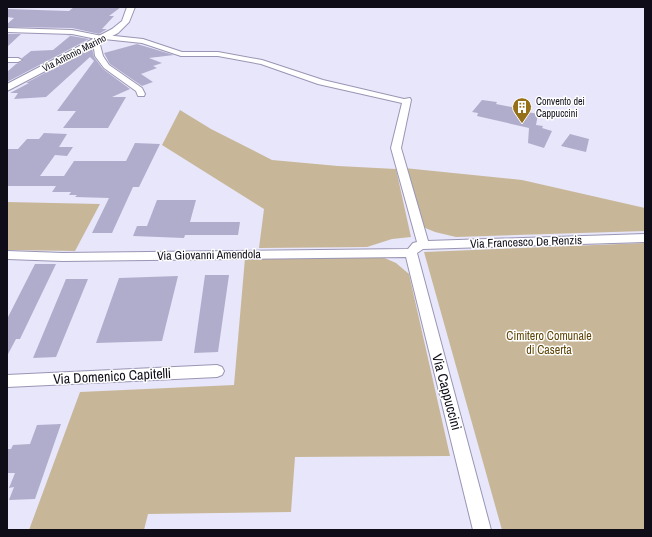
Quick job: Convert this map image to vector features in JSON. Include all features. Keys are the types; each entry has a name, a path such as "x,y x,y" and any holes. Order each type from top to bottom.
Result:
{"street":[{"name":"Via Antonio Marino","path":"7,88 120,28 125,22 131,7"},
{"path":"7,30 72,32 101,38 99,54 106,65 113,72 139,90 141,94"},
{"name":"Via Cappuccini","path":"101,38 143,41 182,54 218,54 262,62 310,79 404,100 396,148 417,249 482,530"},
{"path":"7,60 18,60"},
{"name":"Via Francesco De Renzis","path":"417,249 645,238"},
{"name":"Via Giovanni Amendola","path":"7,256 63,257 417,249"},
{"name":"Via Domenico Capitelli","path":"7,381 218,371"}],"green space":[{"path":"180,110 211,129 272,160 338,166 396,169 411,237 392,239 367,247 259,248 264,209 162,145"},
{"path":"404,168 522,180 645,208 645,231 456,237 435,232 423,227"},
{"path":"7,202 100,204 75,251 7,250"},
{"name":"Cimitero Comunale di Caserta","path":"645,243 645,530 502,530 424,252"},
{"path":"380,256 396,263 409,274 450,456 295,457 291,512 148,514 144,530 29,530 80,392 234,385 245,258"}],"building":[{"path":"74,7 121,7 109,16 114,16 102,29 107,29 99,34 72,28 7,27 7,24 14,18 7,17 7,9 69,11"},
{"path":"7,34 21,34 7,47"},
{"path":"66,35 89,39 7,82 7,72 16,64 23,61 22,58 31,51 53,50 70,36"},
{"path":"137,44 174,55 149,58 162,63 153,66 157,68 141,74 153,82 142,86 110,64 104,53"},
{"path":"92,48 94,57 103,69 130,89 112,97 126,97 108,128 63,128 76,111 57,111 94,61 90,57 46,97 14,99 18,93 10,93 29,83 26,83"},
{"name":"Convento dei Cappuccini","path":"482,100 497,102 496,104 538,114 536,125 543,126 542,128 552,131 544,148 528,143 529,128 477,116 478,113 472,112"},
{"path":"44,133 67,134 59,147 73,147 67,156 55,155 40,176 64,176 74,161 126,161 135,143 160,144 139,187 133,187 112,233 92,233 109,198 75,197 77,195 69,195 71,192 52,192 56,186 7,186 7,149 18,149 27,139 39,139"},
{"path":"570,134 589,139 586,152 561,146"},
{"path":"157,200 196,200 190,222 240,222 238,235 185,235 184,238 133,236 137,226 147,226"},
{"path":"35,264 56,264 20,339 16,339 7,356 7,319"},
{"path":"205,275 229,275 218,352 194,353"},
{"path":"178,276 162,341 96,343 119,278"},
{"path":"66,279 88,279 56,357 33,358"},
{"path":"61,424 35,499 9,500 14,487 9,488 15,473 7,473 7,449 11,449 13,445 30,444 37,425"}],"place":[{"name":"Convento dei Cappuccini","path":"522,124"}]}
